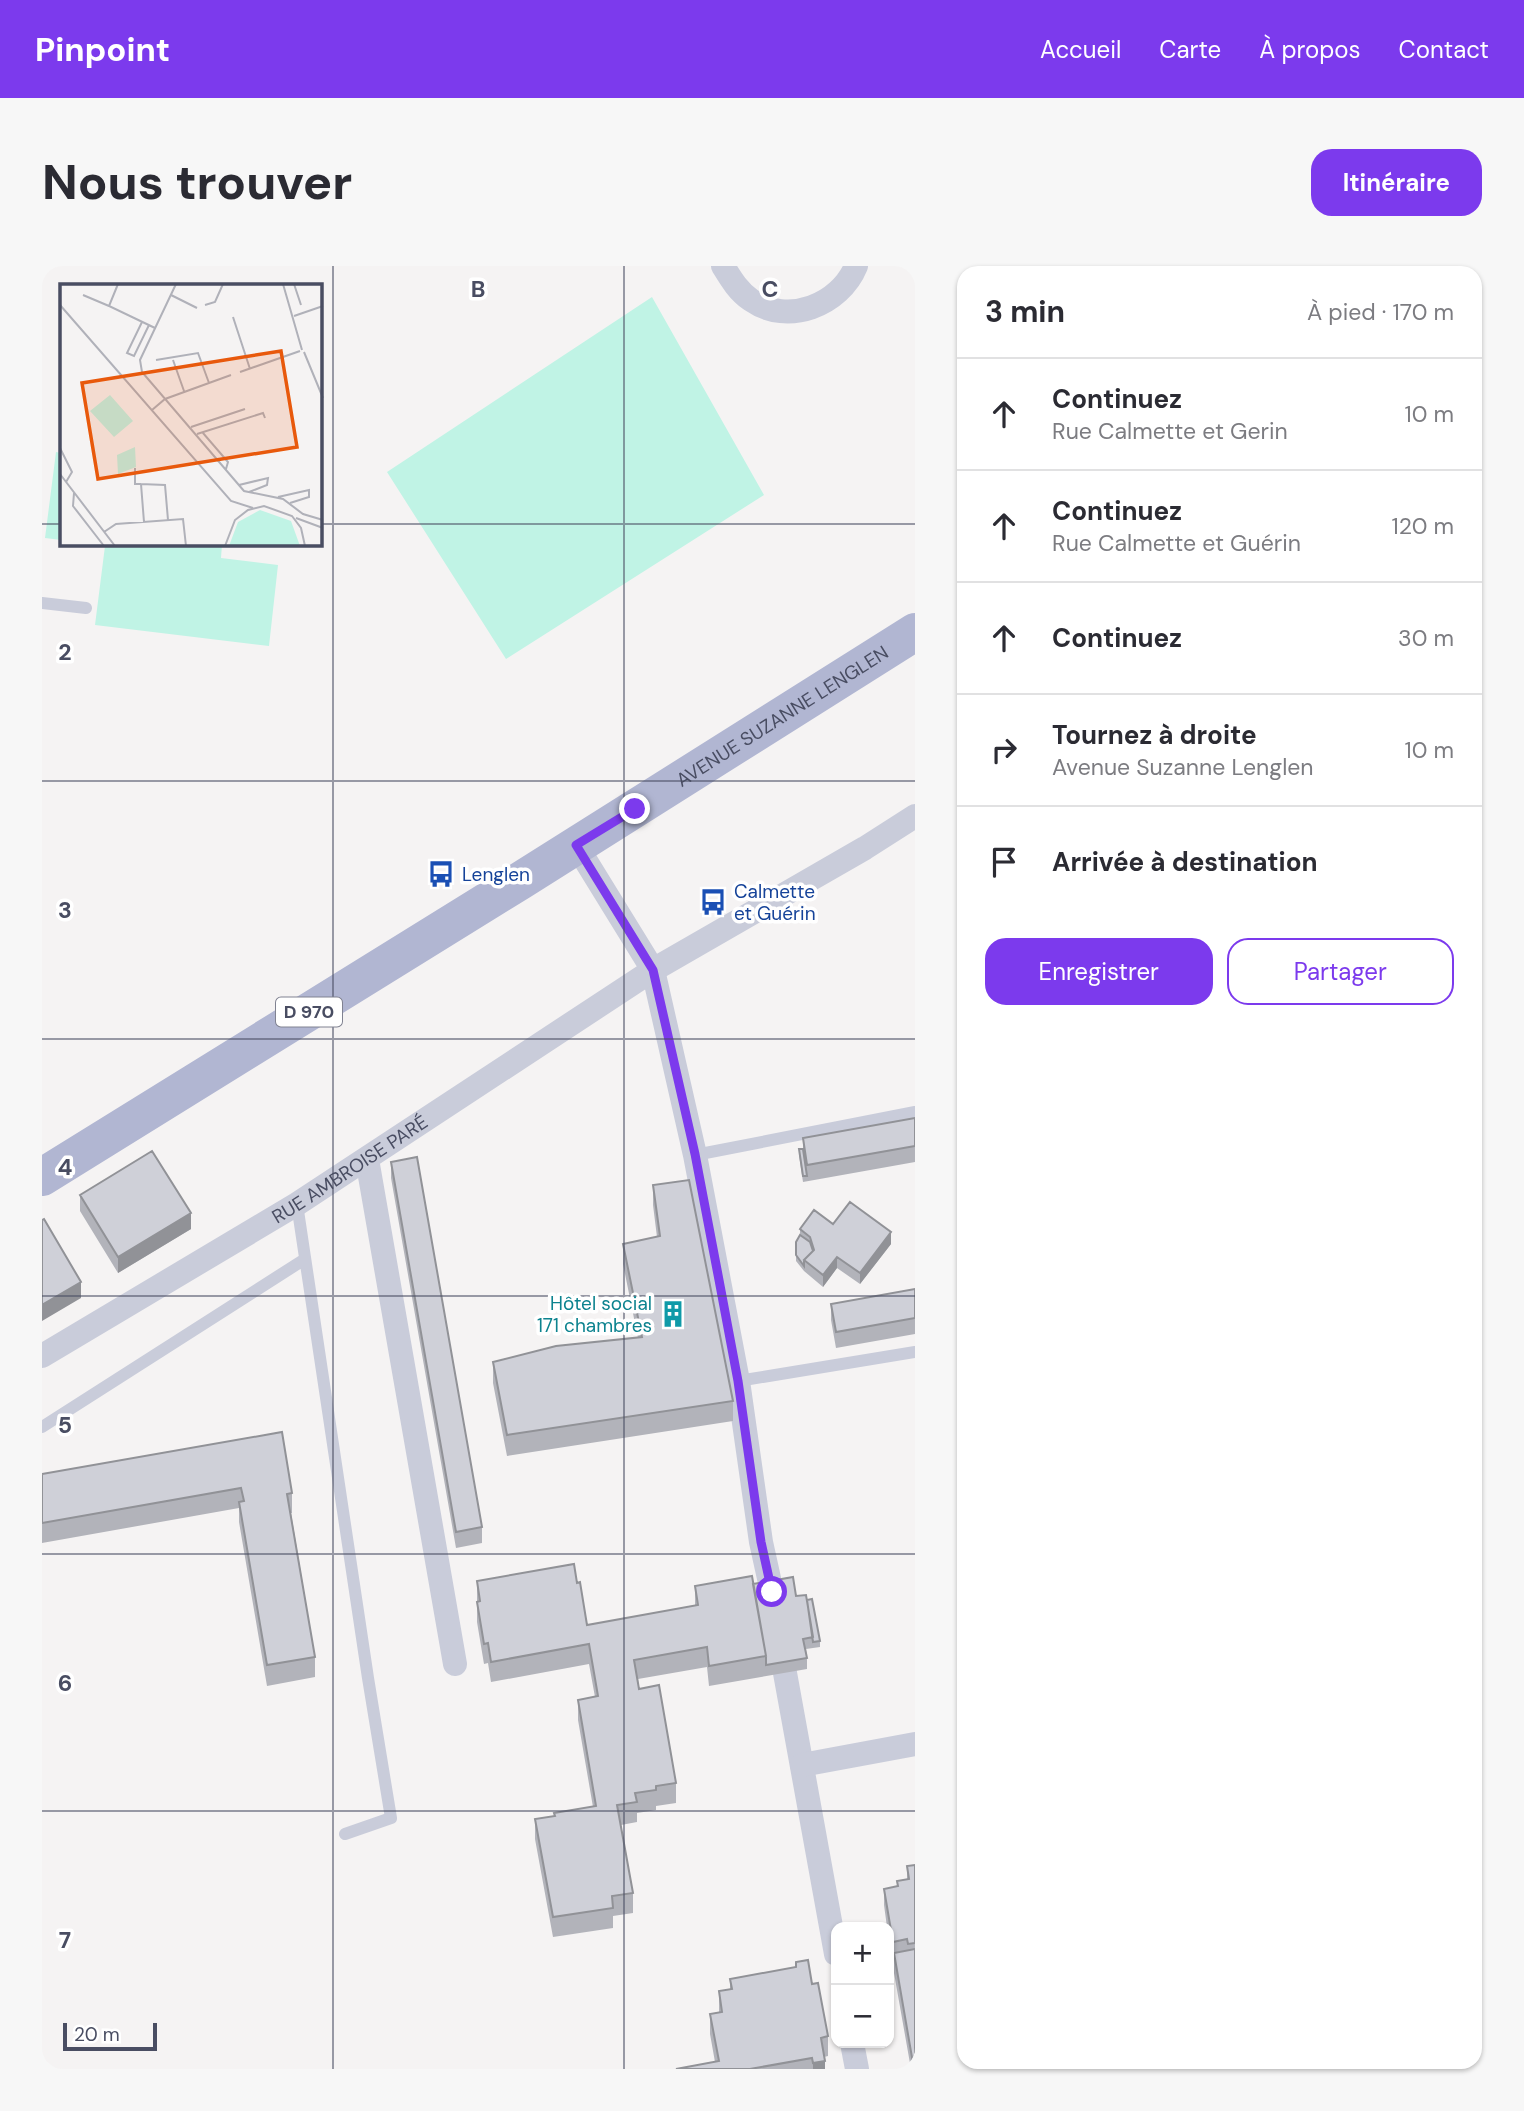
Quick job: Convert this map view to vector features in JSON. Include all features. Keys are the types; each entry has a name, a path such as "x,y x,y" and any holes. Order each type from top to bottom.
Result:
{"main road":[{"name":"AVENUE SUZANNE LENGLEN","path":"42,1177 915,632"}],"street":[{"path":"723,266 733,284 752,301 772,310 795,312 817,307 836,295 851,278 856,266"},
{"name":"RUE AMBROISE PARÉ","path":"42,1356 297,1204 653,970 865,848 915,816"},
{"path":"576,845 653,970 695,1154 738,1381 761,1542 772,1592"},
{"path":"367,1159 455,1664"},
{"path":"785,1672 831,1926"},
{"path":"802,1765 915,1744"},
{"path":"853,2048 857,2069"}],"lane":[{"path":"42,603 86,608"},
{"path":"695,1154 915,1112"},
{"path":"297,1204 391,1818 345,1834"},
{"path":"42,1427 305,1259"},
{"path":"738,1381 915,1352"}],"green space":[{"path":"652,297 764,495 506,659 387,472"},
{"path":"56,452 60,453 60,540 45,538"},
{"path":"105,546 222,546 221,558 278,565 269,646 95,625"}],"building":[{"path":"915,1118 915,1146 807,1165 803,1138"},
{"path":"799,1149 803,1149 807,1176 803,1176"},
{"path":"152,1151 191,1213 118,1257 80,1195"},
{"path":"417,1157 482,1527 456,1532 391,1162"},
{"name":"Hôtel social 171 chambres","path":"689,1180 733,1401 507,1435 493,1362 556,1346 642,1337 623,1244 660,1236 653,1185"},
{"path":"850,1202 891,1232 860,1273 837,1257 823,1275 804,1260 814,1250 810,1237 800,1229 814,1210 833,1224"},
{"path":"44,1219 81,1282 42,1305 42,1220"},
{"path":"800,1235 810,1242 813,1251 804,1260 804,1266 796,1255 796,1242"},
{"path":"915,1289 915,1318 836,1332 831,1304"},
{"path":"282,1432 292,1493 287,1494 315,1657 267,1665 239,1502 244,1501 241,1488 42,1523 42,1474"},
{"path":"574,1564 577,1583 580,1582 587,1625 698,1605 695,1586 752,1576 766,1656 709,1666 707,1647 634,1660 639,1689 659,1685 676,1783 635,1793 637,1802 617,1805 633,1893 612,1896 613,1908 553,1917 535,1819 596,1806 578,1700 598,1696 589,1644 491,1662 488,1643 484,1644 477,1602 480,1601 477,1581"},
{"path":"793,1577 796,1596 806,1595 813,1637 803,1639 807,1658 766,1665 753,1584"},
{"path":"812,1599 820,1641 813,1642 807,1600"},
{"path":"915,1865 915,1943 908,1944 907,1939 894,1942 894,1922 890,1922 884,1889 898,1886 897,1881 909,1879 907,1866"},
{"path":"915,1949 915,2069 914,2069 894,1953"},
{"path":"808,1960 812,1984 818,1983 828,2036 821,2038 825,2061 813,2063 812,2058 750,2069 676,2069 719,2061 710,2014 722,2012 719,1991 732,1989 730,1979 796,1967 796,1962"}],"place":[{"name":"Lenglen","path":"441,874"},
{"name":"Calmette et Guérin","path":"713,902"},
{"name":"Hôtel social 171 chambres","path":"673,1314"}],"route":[{"path":"635,809 576,845 653,970 695,1154 738,1381 761,1542 772,1592"}]}
